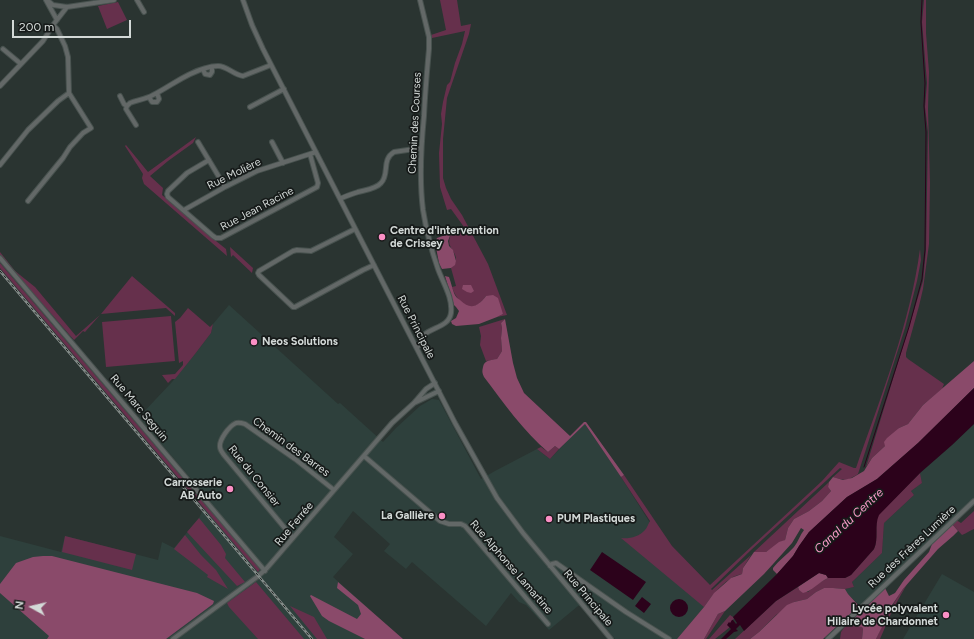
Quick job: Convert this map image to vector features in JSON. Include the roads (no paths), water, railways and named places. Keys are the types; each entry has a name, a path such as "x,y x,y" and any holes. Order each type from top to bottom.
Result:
{"street":[{"path":"46,0 53,5 67,7 114,0"},
{"path":"46,0 57,20"},
{"path":"137,0 144,12"},
{"name":"Rue Principale","path":"244,0 252,25 271,65 455,423 497,498 550,566 611,639"},
{"name":"Chemin des Courses","path":"417,348 419,347 420,340 425,334 433,328 444,324 450,316 451,306 449,296 438,269 423,211 421,148 429,37 420,0"},
{"path":"0,86 43,41 67,7"},
{"path":"28,201 70,148 91,128 69,94 68,56 66,46 57,29 53,26"},
{"path":"3,48 21,64"},
{"path":"127,106 130,103 149,97 182,78 203,69 222,66 243,76 271,65"},
{"path":"203,69 205,74 210,75 212,72 212,67"},
{"path":"250,107 284,88"},
{"path":"149,97 152,102 157,102 159,98 157,93"},
{"path":"0,164 28,130 58,101 69,94"},
{"path":"120,96 124,104 127,106 126,109 136,125"},
{"path":"198,142 225,187"},
{"path":"272,142 283,162"},
{"path":"340,199 379,185 384,180 387,160 394,152 421,148"},
{"name":"Rue Molière","path":"184,210 257,171 316,152"},
{"name":"Rue Jean Racine","path":"209,160 187,173 169,190 167,194 168,197 213,236 216,238 221,238 317,187 318,183 310,154"},
{"path":"355,229 311,251 293,251 258,273 293,307 297,307 329,288 374,265"},
{"name":"Rue Marc Seguin","path":"0,258 264,571"},
{"name":"Rue Ferrée","path":"173,639 264,571 396,420 426,389 435,383"},
{"name":"Rue Ferrée","path":"414,403 439,391"},
{"name":"Chemin des Barres","path":"234,423 239,422 253,428 334,490"},
{"name":"Rue du Consier","path":"234,423 222,438 219,444 220,449 294,538"},
{"name":"Rue Alphonse Lamartine","path":"364,456 440,521 465,526 548,624"},
{"name":"Rue des Frères Lumière","path":"828,639 974,501"},
{"path":"550,566 556,563 626,612 669,639"}],"water":[{"name":"Canal du Centre","path":"974,388 974,424 920,473 879,515 874,549 851,575 845,578 828,578 826,575 819,573 776,601 744,631 740,625 736,629 738,631 734,632 726,639 721,639 731,629 727,625 729,622 730,623 733,620 736,624 737,623 733,617 777,574 793,556 809,532 847,497 877,479 918,443"},
{"path":"602,552 646,582 633,600 590,570"},
{"path":"642,597 651,604 644,613 635,606"},
{"path":"679,599 685,602 688,608 685,614 679,617 673,614 670,608 673,602"}],"waterway":[{"path":"864,467 909,327 922,279 925,250 926,132 924,106 925,83 921,22 922,0"}],"railway":[{"path":"0,271 312,639"}],"place":[{"name":"Centre d'intervention de Crissey","path":"382,237"},
{"name":"Neos Solutions","path":"254,342"},
{"name":"Carrosserie AB Auto","path":"230,489"},
{"name":"La Gallière","path":"442,516"},
{"name":"PUM Plastiques","path":"549,519"},
{"name":"Lycée polyvalent Hilaire de Chardonnet","path":"946,615"}]}
